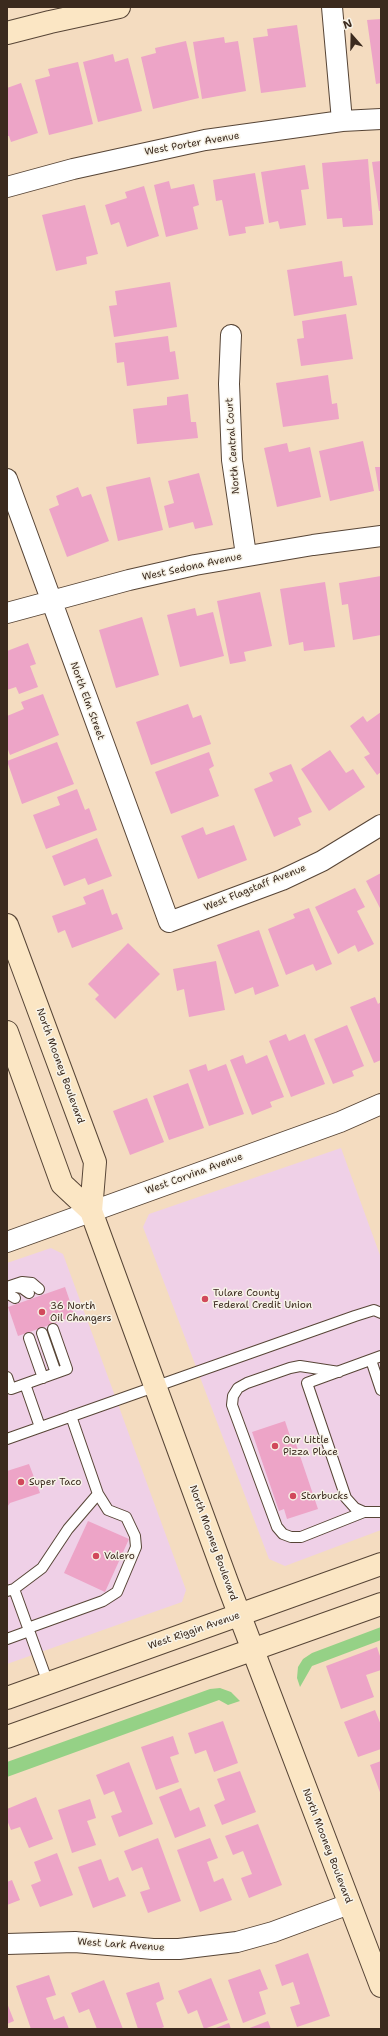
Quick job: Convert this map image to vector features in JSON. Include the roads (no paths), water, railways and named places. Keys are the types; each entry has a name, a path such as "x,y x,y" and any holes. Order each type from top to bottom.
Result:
{"street":[{"path":"7,33 119,7"},
{"path":"332,7 342,121"},
{"name":"West Porter Avenue","path":"7,187 72,168 205,140 342,121 381,119"},
{"name":"North Central Court","path":"231,336 229,384 232,460 246,555"},
{"name":"North Elm Street","path":"7,479 50,601 169,922"},
{"name":"West Sedona Avenue","path":"7,613 144,577 246,555 381,536"},
{"name":"West Flagstaff Avenue","path":"169,922 282,880 322,860 381,825"},
{"name":"North Mooney Boulevard","path":"7,925 95,1162 91,1211 157,1386 253,1650 381,1986"},
{"name":"North Mooney Boulevard","path":"7,1032 62,1184 91,1211"},
{"name":"West Corvina Avenue","path":"7,1242 340,1122 381,1104"},
{"name":"West Riggin Avenue","path":"7,1698 381,1564"},
{"path":"7,1738 381,1604"},
{"name":"West Lark Avenue","path":"7,1944 74,1942 153,1949 179,1949 237,1942 273,1932 349,1904"}],"lane":[{"path":"10,1291 22,1282 32,1283 39,1289"},
{"path":"10,1291 22,1288 29,1293"},
{"path":"7,1439 355,1316 374,1310 381,1313"},
{"path":"7,1377 11,1389 67,1369 53,1329"},
{"path":"42,1333 56,1373"},
{"path":"29,1338 43,1378"},
{"path":"347,1519 350,1510 306,1383 381,1356"},
{"path":"371,1360 381,1390"},
{"path":"339,1372 300,1366 290,1368 247,1383 238,1388 233,1396 232,1405 277,1527 283,1534 290,1537 301,1537 364,1512 381,1512"},
{"path":"25,1384 40,1427"},
{"path":"7,1639 103,1601 117,1592 136,1546 135,1536 126,1517 108,1510 98,1494 71,1416"},
{"path":"48,1683 28,1630 10,1590 42,1568 68,1528 98,1494"},
{"path":"346,1498 355,1508 364,1512"}],"place":[{"name":"Tulare County Federal Credit Union","path":"205,1299"},
{"name":"36 North Oil Changers","path":"42,1312"},
{"name":"Our Little Pizza Place","path":"275,1446"},
{"name":"Super Taco","path":"21,1482"},
{"name":"Starbucks","path":"293,1496"},
{"name":"Valero","path":"96,1556"}]}
